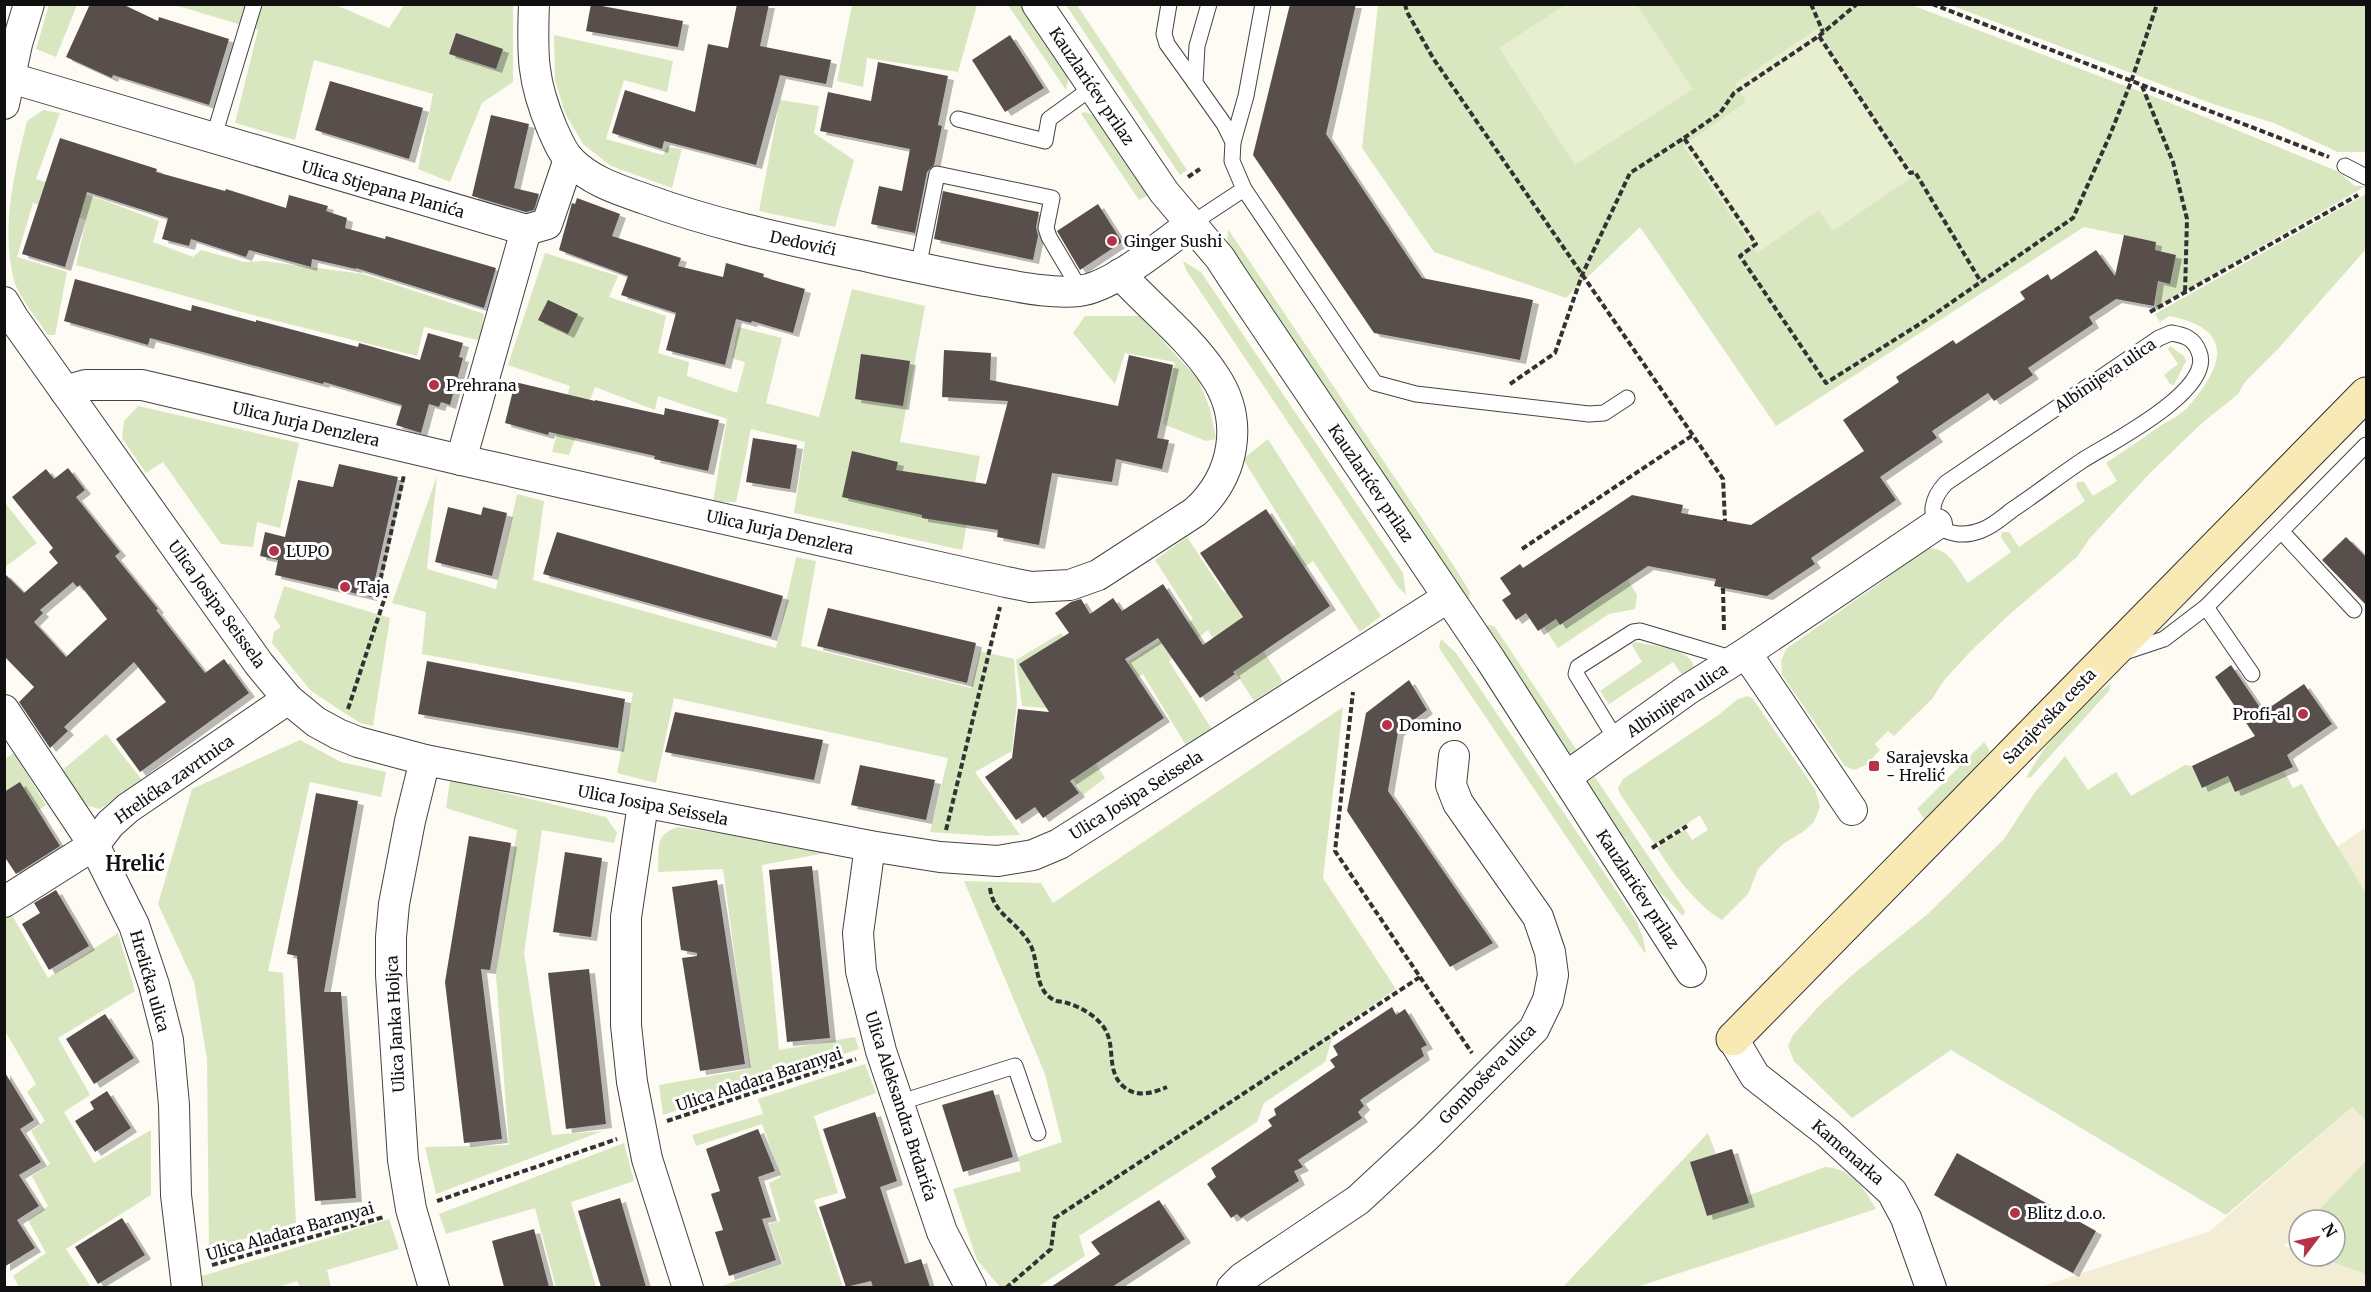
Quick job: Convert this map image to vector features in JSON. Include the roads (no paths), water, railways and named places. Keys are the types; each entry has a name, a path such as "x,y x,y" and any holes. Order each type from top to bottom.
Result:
{"main road":[{"name":"Sarajevska cesta","path":"1733,1039 2367,394"}],"street":[{"path":"8,91 17,44 29,4"},
{"name":"Dedovići","path":"534,4 532,48 535,80 553,130 569,159 590,176 669,208 751,231 918,268 1027,288 1081,291 1105,283 1120,274 1191,224"},
{"name":"Kauzlarićev prilaz","path":"1038,4 1164,192 1220,258 1490,659 1691,972"},
{"name":"Ulica Stjepana Planića","path":"8,91 213,139 526,230"},
{"path":"461,460 526,230 547,224 569,159"},
{"name":"Ulica Jurja Denzlera","path":"65,391 86,385 142,385 461,460 1006,582 1031,587 1070,585 1098,575 1196,512 1208,500 1226,470 1232,450 1232,425 1227,401 1216,377 1120,274"},
{"name":"Ulica Josipa Seissela","path":"4,302 14,320 259,664 288,699 316,722 338,735 425,760 643,804 870,846 940,857 998,861 1033,855 1059,844 1447,598"},
{"name":"Albinijeva ulica","path":"1566,777 1688,690 1937,524"},
{"name":"Albinijeva ulica","path":"1742,656 1852,810"},
{"name":"Hrelićka zavrtnica","path":"4,902 94,845 110,824 128,808 288,699"},
{"name":"Hrelićka ulica","path":"8,722 94,845 134,925 154,985 168,1040 174,1105 176,1195 196,1278"},
{"name":"Gomboševa ulica","path":"1232,1287 1358,1200 1427,1136 1534,1029 1548,1000 1553,975 1550,952 1538,917 1458,803 1451,784 1454,756"},
{"name":"Ulica Janka Holjca","path":"425,760 410,820 394,904 391,975 403,1160 411,1209 434,1287"},
{"path":"643,804 626,917 626,1025 632,1082 647,1159 688,1287"},
{"name":"Ulica Aleksandra Brdarića","path":"870,846 858,933 861,971 881,1051 942,1232 971,1287"},
{"name":"Kamenarka","path":"1733,1039 1755,1076 1828,1133 1892,1192 1906,1218 1931,1287"}],"lane":[{"path":"213,139 255,4"},
{"path":"1169,4 1164,34 1167,44 1224,124 1233,142"},
{"path":"1195,83 1197,46 1209,4"},
{"path":"1263,4 1246,96 1233,142 1232,161 1244,189 1375,383 1416,394 1589,414 1604,413 1627,398"},
{"path":"958,119 1045,141 1049,119 1093,87"},
{"path":"2345,166 2367,177"},
{"path":"918,268 937,174 1052,198 1046,228 1048,237 1081,291"},
{"path":"1191,224 1244,189"},
{"name":"Albinijeva ulica","path":"2171,333 2193,340 2202,360 2200,367 2188,388 2166,407 2082,461 1988,527 1962,536 1953,534 1937,524 1931,510 1932,503 1936,493 1946,483 2159,338 2171,333"},
{"path":"2107,657 2164,639 2206,607 2367,446"},
{"path":"2282,532 2354,610"},
{"path":"2206,607 2252,674"},
{"name":"Albinijeva ulica","path":"1617,741 1576,674 1578,667 1587,660 1627,634 1640,632 1742,656"},
{"path":"898,1103 1015,1066 1038,1133"}],"place":[{"name":"Ginger Sushi","path":"1112,241"},
{"name":"Prehrana","path":"434,385"},
{"name":"LUPO","path":"274,551"},
{"name":"Taja","path":"345,587"},
{"name":"Profi-al","path":"2303,714"},
{"name":"Domino","path":"1387,725"},
{"name":"Sarajevska - Hrelić","path":"1874,766"},
{"name":"Blitz d.o.o.","path":"2015,1213"}],"district":[{"name":"Hrelić","path":"135,864"}]}
